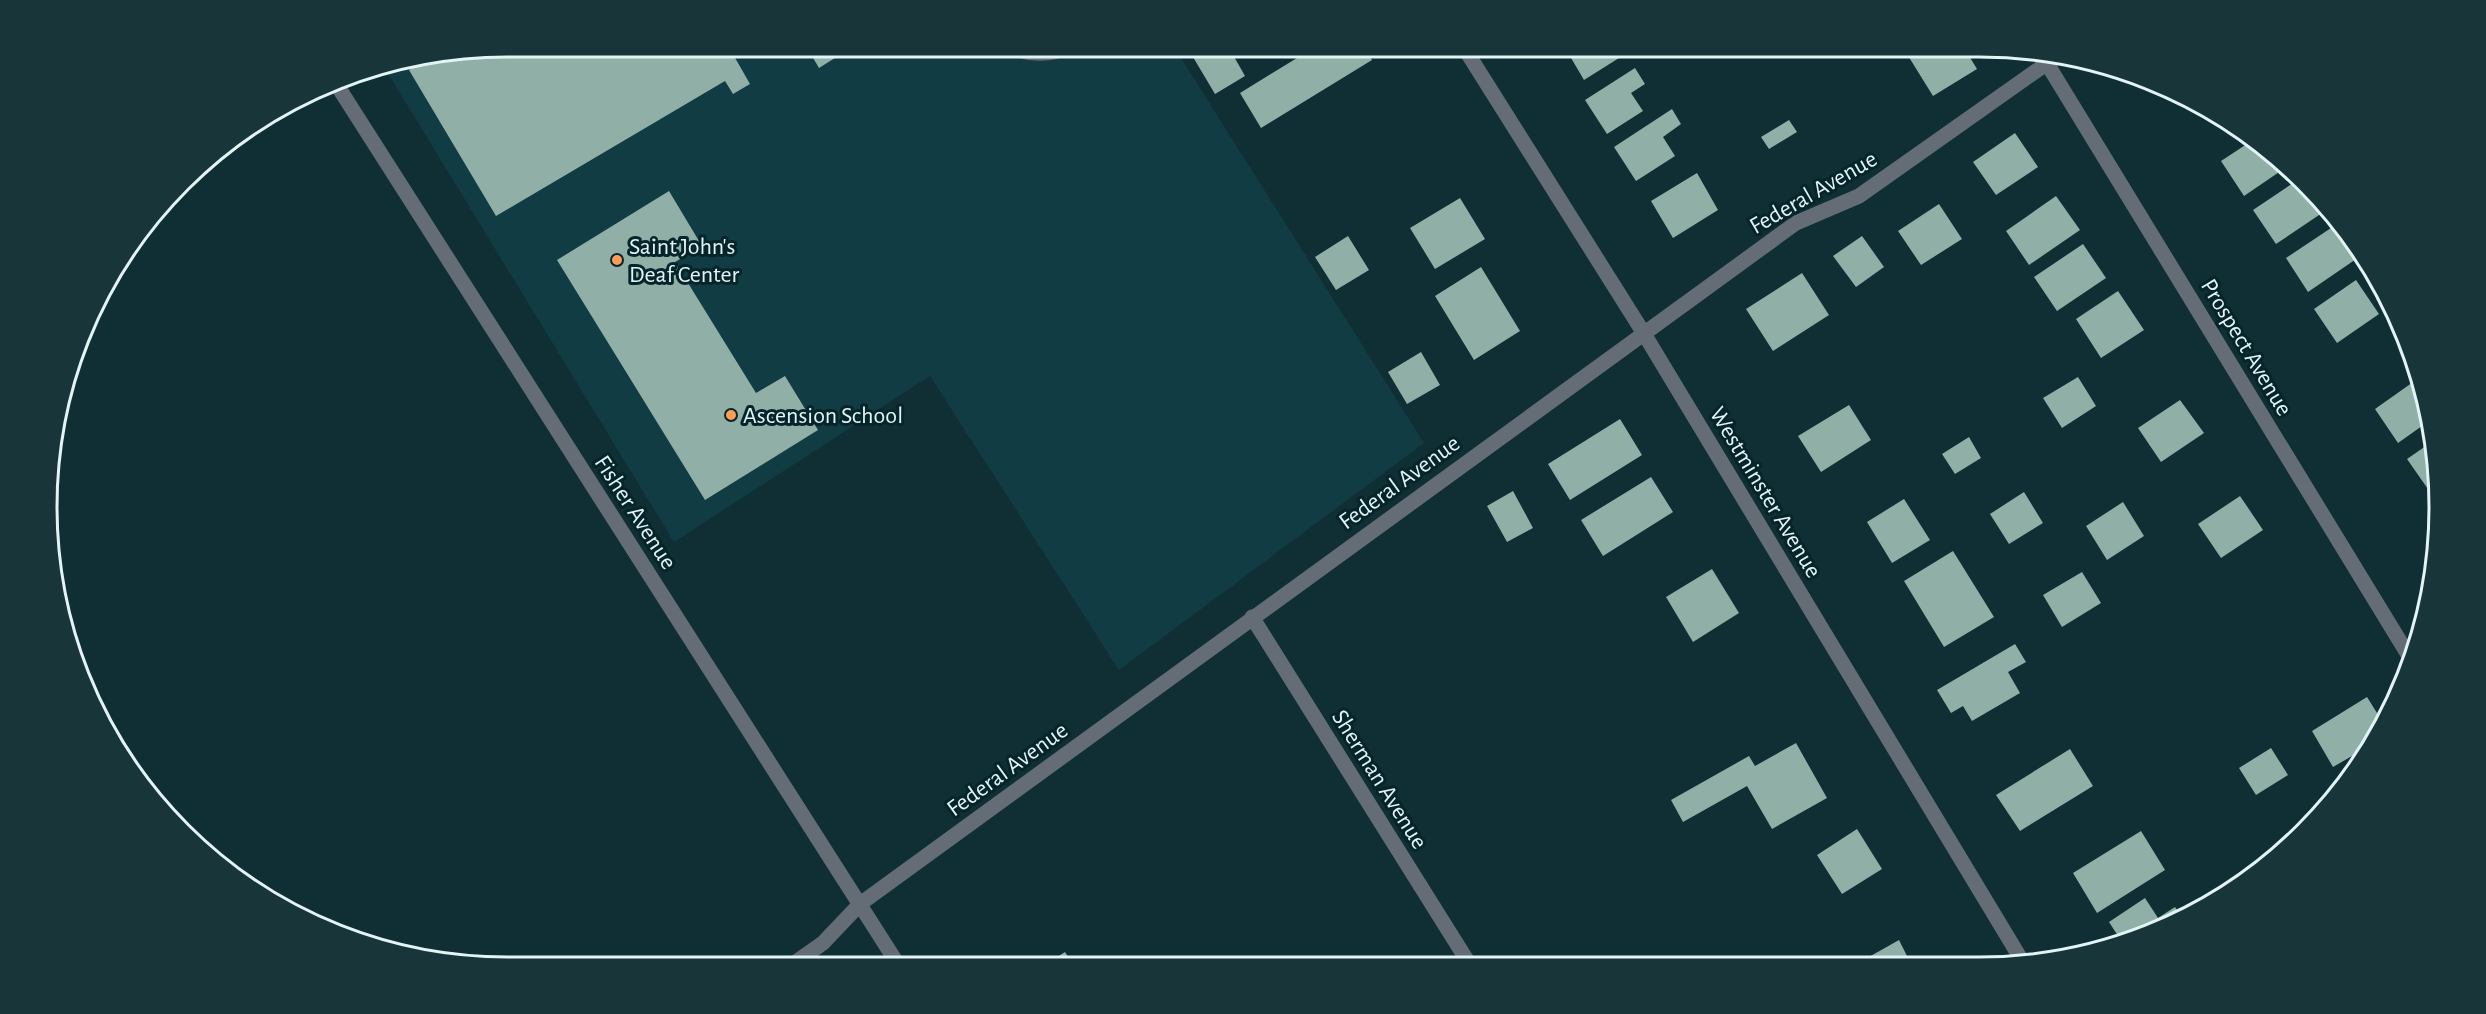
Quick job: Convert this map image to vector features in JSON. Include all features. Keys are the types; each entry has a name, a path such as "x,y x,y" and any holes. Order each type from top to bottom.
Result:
{"street":[{"name":"Westminster Avenue","path":"1470,57 1643,332 2019,955"},
{"name":"Federal Avenue","path":"803,957 822,943 860,904 1643,332 1796,223 1859,196 2044,62"},
{"name":"Prospect Avenue","path":"2049,63 2406,650"},
{"name":"Fisher Avenue","path":"340,89 893,957"},
{"name":"Sherman Avenue","path":"1252,617 1465,957"}],"shaded area":[{"path":"507,57 1180,57 1424,443 1119,670 930,376 674,542 388,73 448,61"}],"building":[{"path":"735,57 750,84 733,94 725,81 496,216 409,70 419,66 478,58"},
{"path":"812,57 836,57 819,68"},
{"path":"1193,57 1234,57 1245,76 1215,94"},
{"path":"1370,57 1372,60 1261,128 1240,93 1297,58"},
{"path":"1570,57 1621,57 1584,80"},
{"path":"1909,57 1970,57 1977,69 1933,96"},
{"path":"1635,68 1645,84 1631,93 1643,111 1607,134 1585,100"},
{"path":"1672,109 1681,124 1663,137 1675,156 1636,181 1614,147"},
{"path":"1789,120 1797,132 1769,149 1761,137"},
{"path":"2015,133 2038,167 1996,195 1973,162"},
{"path":"2246,145 2279,172 2244,196 2221,161"},
{"path":"1697,173 1718,210 1673,238 1651,201"},
{"path":"2292,184 2320,214 2276,244 2253,210"},
{"path":"669,191 702,246 675,262 756,393 785,376 818,430 705,500 557,260"},
{"path":"2056,196 2080,230 2029,265 2006,231"},
{"path":"1460,198 1485,239 1435,269 1410,228"},
{"path":"1939,204 1962,239 1921,265 1898,231"},
{"path":"2332,228 2355,260 2308,292 2286,258"},
{"path":"1348,236 1369,270 1336,290 1315,257"},
{"path":"1862,236 1884,267 1856,287 1833,256"},
{"path":"2083,244 2106,278 2057,311 2034,277"},
{"path":"1481,267 1520,331 1474,360 1435,296"},
{"path":"1802,273 1829,315 1773,351 1746,309"},
{"path":"2356,280 2379,314 2337,343 2314,309"},
{"path":"2118,291 2144,330 2101,358 2076,319"},
{"path":"1421,352 1440,385 1407,404 1388,372"},
{"path":"2078,377 2096,406 2062,428 2043,398"},
{"path":"2412,383 2421,426 2398,443 2375,409"},
{"path":"2180,400 2204,433 2161,462 2138,428"},
{"path":"1849,405 1871,440 1821,472 1798,436"},
{"path":"1620,419 1642,455 1570,500 1548,464"},
{"path":"1969,437 1981,458 1955,474 1942,454"},
{"path":"2425,447 2428,490 2407,459"},
{"path":"1651,477 1673,512 1603,556 1581,520"},
{"path":"1513,491 1533,528 1507,542 1487,506"},
{"path":"2024,492 2043,523 2009,544 1990,514"},
{"path":"2240,496 2263,530 2221,558 2198,524"},
{"path":"1904,499 1930,540 1892,563 1867,522"},
{"path":"2123,502 2144,536 2107,560 2086,526"},
{"path":"1953,551 1994,617 1944,647 1904,581"},
{"path":"1712,569 1739,613 1693,642 1666,597"},
{"path":"2082,572 2101,603 2062,627 2043,595"},
{"path":"2015,644 2026,662 2008,672 2020,693 1972,721 1963,706 1951,713 1937,690"},
{"path":"2367,697 2378,715 2355,754 2333,767 2312,731"},
{"path":"1796,743 1827,798 1772,829 1747,786 1683,822 1671,800 1749,756 1755,766"},
{"path":"2271,748 2288,775 2256,795 2239,768"},
{"path":"2070,749 2093,786 2020,831 1996,795"},
{"path":"1857,829 1882,869 1842,894 1817,855"},
{"path":"2141,831 2165,870 2097,913 2073,873"},
{"path":"2145,898 2158,918 2175,907 2178,911 2117,935 2109,922"},
{"path":"1899,940 1908,957 1869,957"},
{"path":"1065,952 1068,957 1057,957"}],"place":[{"name":"Saint John's Deaf Center","path":"617,260"},
{"name":"Ascension School","path":"731,415"}]}
